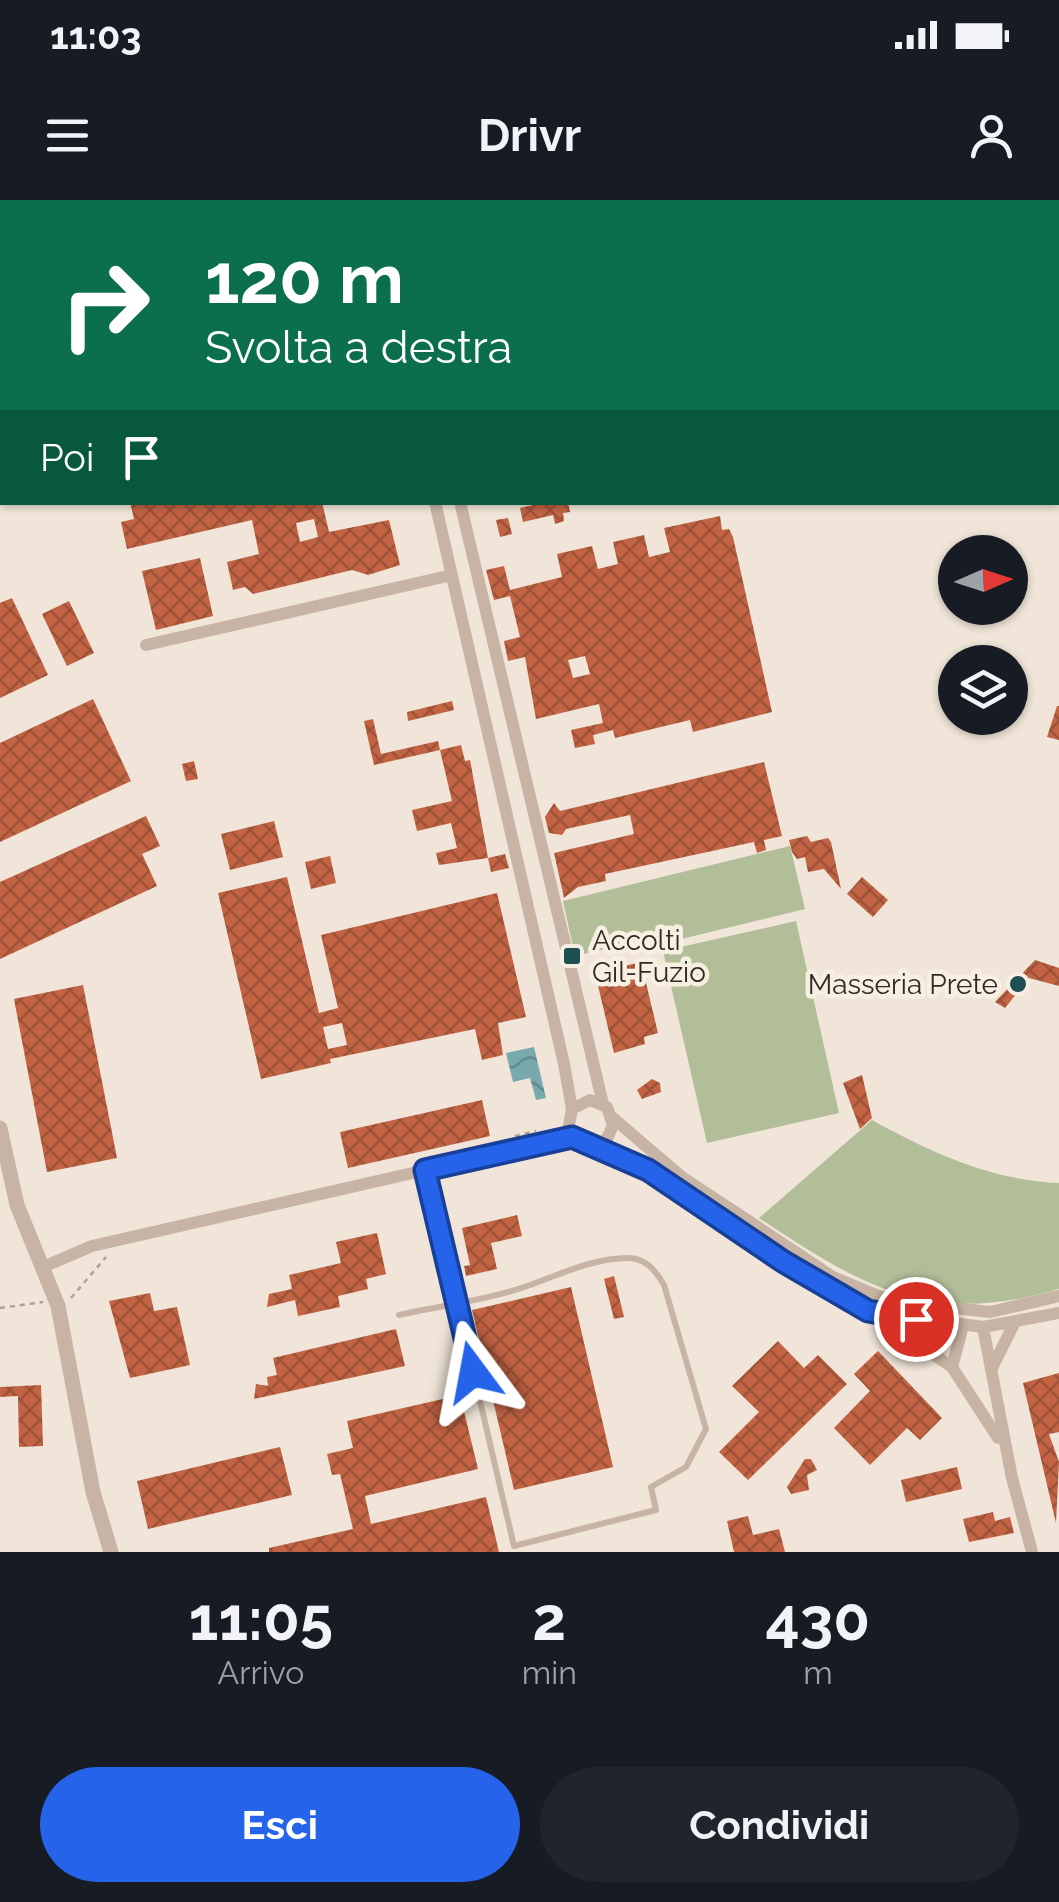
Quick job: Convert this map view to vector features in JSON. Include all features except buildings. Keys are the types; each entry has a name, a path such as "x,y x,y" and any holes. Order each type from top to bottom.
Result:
{"street":[{"path":"436,505 572,1109 567,1123 572,1137 582,1145 594,1146 648,1170 784,1262 952,1366 992,1424 1012,1478"},
{"path":"461,505 602,1104 613,1118 697,1186 833,1277 877,1295 952,1311 990,1312 1059,1296"},
{"path":"146,646 452,574"},
{"path":"572,1109 590,1100 602,1104"},
{"path":"594,1146 607,1139 613,1118"},
{"path":"0,1128 17,1205 58,1306 93,1492 111,1552"},
{"path":"43,1267 92,1246 572,1137"},
{"path":"868,1311 983,1327 1059,1313"},
{"path":"992,1373 1014,1324"},
{"path":"952,1366 962,1326"},
{"path":"983,1327 1012,1478 1032,1552"}],"lane":[{"path":"399,1315 456,1302 529,1285 557,1272 631,1258 653,1267 664,1285 706,1429 686,1466 651,1487 656,1510 514,1546 456,1302 425,1170"}],"path":[{"path":"76,1297 91,1272 106,1256 116,1254"},
{"path":"0,1308 45,1302"}],"green space":[{"path":"790,846 805,909 669,942 667,934 575,956 563,901"},
{"path":"796,921 839,1113 707,1143 663,951"},
{"path":"872,1120 962,1163 1009,1177 1059,1183 1059,1289 1013,1300 972,1304 935,1302 900,1294 832,1264 759,1218"}],"water":[{"path":"534,1047 546,1098 536,1100 530,1078 513,1082 506,1053"}],"place":[{"name":"Accolti Gil-Fuzio","path":"572,956"},
{"name":"Masseria Prete","path":"1018,984"}],"route":[{"path":"473,1372 425,1170 572,1137 582,1145 594,1146 648,1170 784,1262 868,1311 916,1319"}]}
